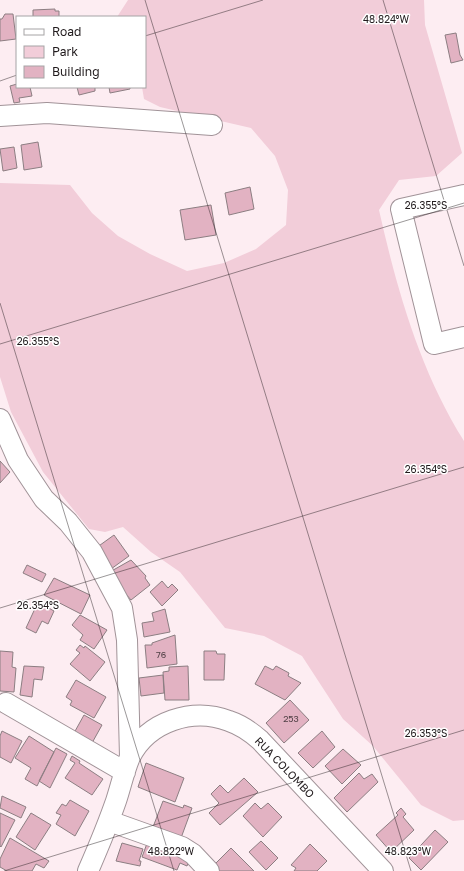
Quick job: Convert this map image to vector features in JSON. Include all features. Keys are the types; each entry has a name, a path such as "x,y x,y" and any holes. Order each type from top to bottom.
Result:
{"street":[{"path":"0,116 47,113 212,125"},
{"path":"464,195 401,209 434,344 464,337"},
{"path":"0,419 18,460 44,499 68,522 92,552 122,608 127,640 128,765 6,703"},
{"name":"RUA COLOMBO","path":"88,871 128,765 146,736 156,728 173,720 196,715 206,715 228,720 240,725 260,740 383,871"},
{"path":"108,821 182,847 193,854 209,871"}],"green space":[{"path":"128,0 424,0 425,25 462,153 436,176 399,180 379,210 402,300 412,329 435,387 448,414 464,441 464,820 453,821 421,805 373,746 343,719 302,656 264,636 225,628 180,572 151,552 123,527 105,532 89,529 43,472 11,412 0,377 0,183 70,185 92,213 118,236 150,254 187,271 224,263 256,249 286,225 288,190 275,156 251,128 160,107 144,99 142,88 146,88 146,16 118,16"}],"building":[{"path":"55,9 55,11 59,11 59,16 33,16 33,10"},
{"path":"5,14 13,14 16,39 0,41 0,19 2,19"},
{"path":"456,33 460,55 463,60 451,63 445,35"},
{"path":"16,84 16,88 30,88 32,96 19,98 20,102 14,103 10,86"},
{"path":"77,88 95,88 95,91 79,95"},
{"path":"109,88 130,88 130,89 110,93"},
{"path":"38,142 42,167 24,170 21,145"},
{"path":"14,147 17,168 3,171 0,149"},
{"path":"250,187 254,209 229,215 225,193"},
{"path":"211,205 216,235 185,240 180,210"},
{"path":"0,461 10,472 0,483"},
{"path":"114,535 129,556 111,569 96,548"},
{"path":"131,560 146,576 145,578 150,585 131,600 108,573"},
{"path":"27,565 46,574 42,582 23,573"},
{"path":"54,578 90,595 81,614 44,595"},
{"path":"162,581 168,588 172,584 178,590 162,606 150,592"},
{"path":"38,602 54,611 48,624 42,621 36,633 26,628"},
{"path":"165,609 170,632 144,637 142,623 154,621 152,613"},
{"path":"80,615 107,630 94,649 80,640 83,635 72,625"},
{"path":"175,635 177,664 147,668 145,645 152,645 152,643"},
{"path":"80,645 84,648 85,646 105,662 90,681 70,664 80,653 76,650"},
{"path":"0,651 13,652 12,667 16,668 14,692 0,691"},
{"path":"204,651 216,651 217,654 225,654 224,680 204,680"},
{"path":"24,666 44,667 42,680 34,679 32,697 20,695"},
{"path":"188,666 189,700 165,700 163,672 169,671 169,667"},
{"path":"265,666 273,670 276,666 289,673 288,676 301,683 285,700 255,684"},
{"path":"163,675 164,693 141,696 139,678"},
{"path":"76,680 106,697 94,718 70,705 72,701 66,697"},
{"path":"290,700 309,720 284,743 266,723"},
{"path":"84,715 102,725 92,743 74,733"},
{"path":"2,731 22,741 11,763 0,757 0,736"},
{"path":"322,731 335,747 313,768 298,753"},
{"path":"29,736 54,752 37,786 25,779 31,768 15,758"},
{"path":"56,748 67,754 50,788 39,781"},
{"path":"343,749 361,765 342,784 325,766"},
{"path":"72,756 80,761 79,763 103,779 92,795 65,778 75,763 70,760"},
{"path":"146,763 184,778 175,802 138,787"},
{"path":"359,773 364,779 372,774 378,782 347,812 334,798"},
{"path":"244,778 258,792 220,825 209,813 219,803 211,794 220,785 228,793"},
{"path":"2,796 26,807 21,818 0,808"},
{"path":"70,800 89,811 75,836 56,824 61,815 56,813 62,804 66,806"},
{"path":"163,801 183,808 184,805 192,808 181,838 153,827"},
{"path":"255,803 261,809 268,803 282,817 263,837 243,816"},
{"path":"401,808 406,814 403,817 414,830 391,852 376,835 398,815 396,813"},
{"path":"0,813 15,820 1,847 0,846"},
{"path":"31,813 51,825 35,850 16,837"},
{"path":"435,830 448,842 421,870 409,858"},
{"path":"10,838 49,861 44,868 36,864 32,871 7,871 0,867 0,859"},
{"path":"149,838 191,856 187,866 180,863 177,870 142,857"},
{"path":"261,841 278,858 266,870 249,852"},
{"path":"122,843 143,849 139,861 141,861 140,866 116,861"},
{"path":"310,844 327,861 317,871 294,871 296,868 291,865"},
{"path":"231,848 254,871 214,871 211,868"}]}
